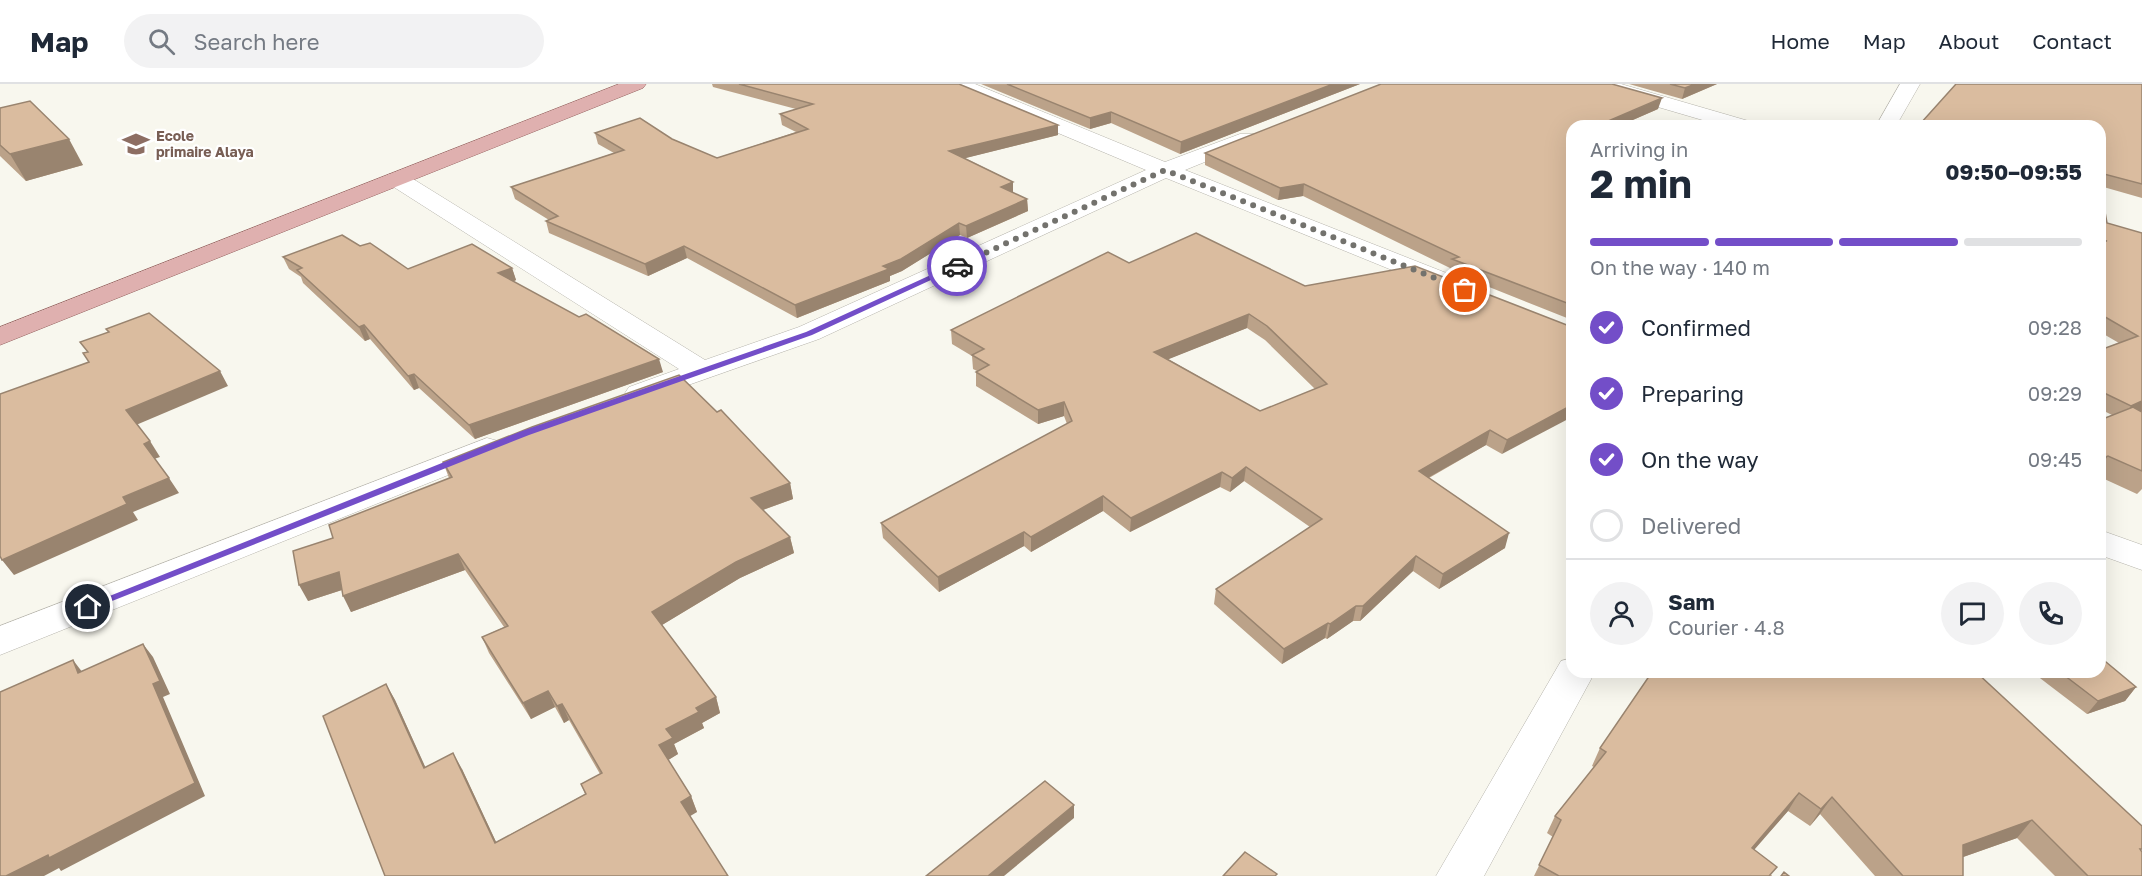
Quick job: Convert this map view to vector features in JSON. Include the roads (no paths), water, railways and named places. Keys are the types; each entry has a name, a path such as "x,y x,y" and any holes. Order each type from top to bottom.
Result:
{"main road":[{"path":"0,337 626,86"}],"street":[{"path":"958,84 1165,170 1473,293"},
{"path":"1600,84 1724,120"},
{"path":"1889,120 1910,84"},
{"path":"614,402 809,333 1165,170 1274,127"},
{"path":"397,179 702,371"},
{"path":"0,641 515,437"},
{"path":"2106,544 2142,558"},
{"path":"1459,876 1572,678"}],"place":[{"name":"Ecole primaire Alaya","path":"136,144"}]}
